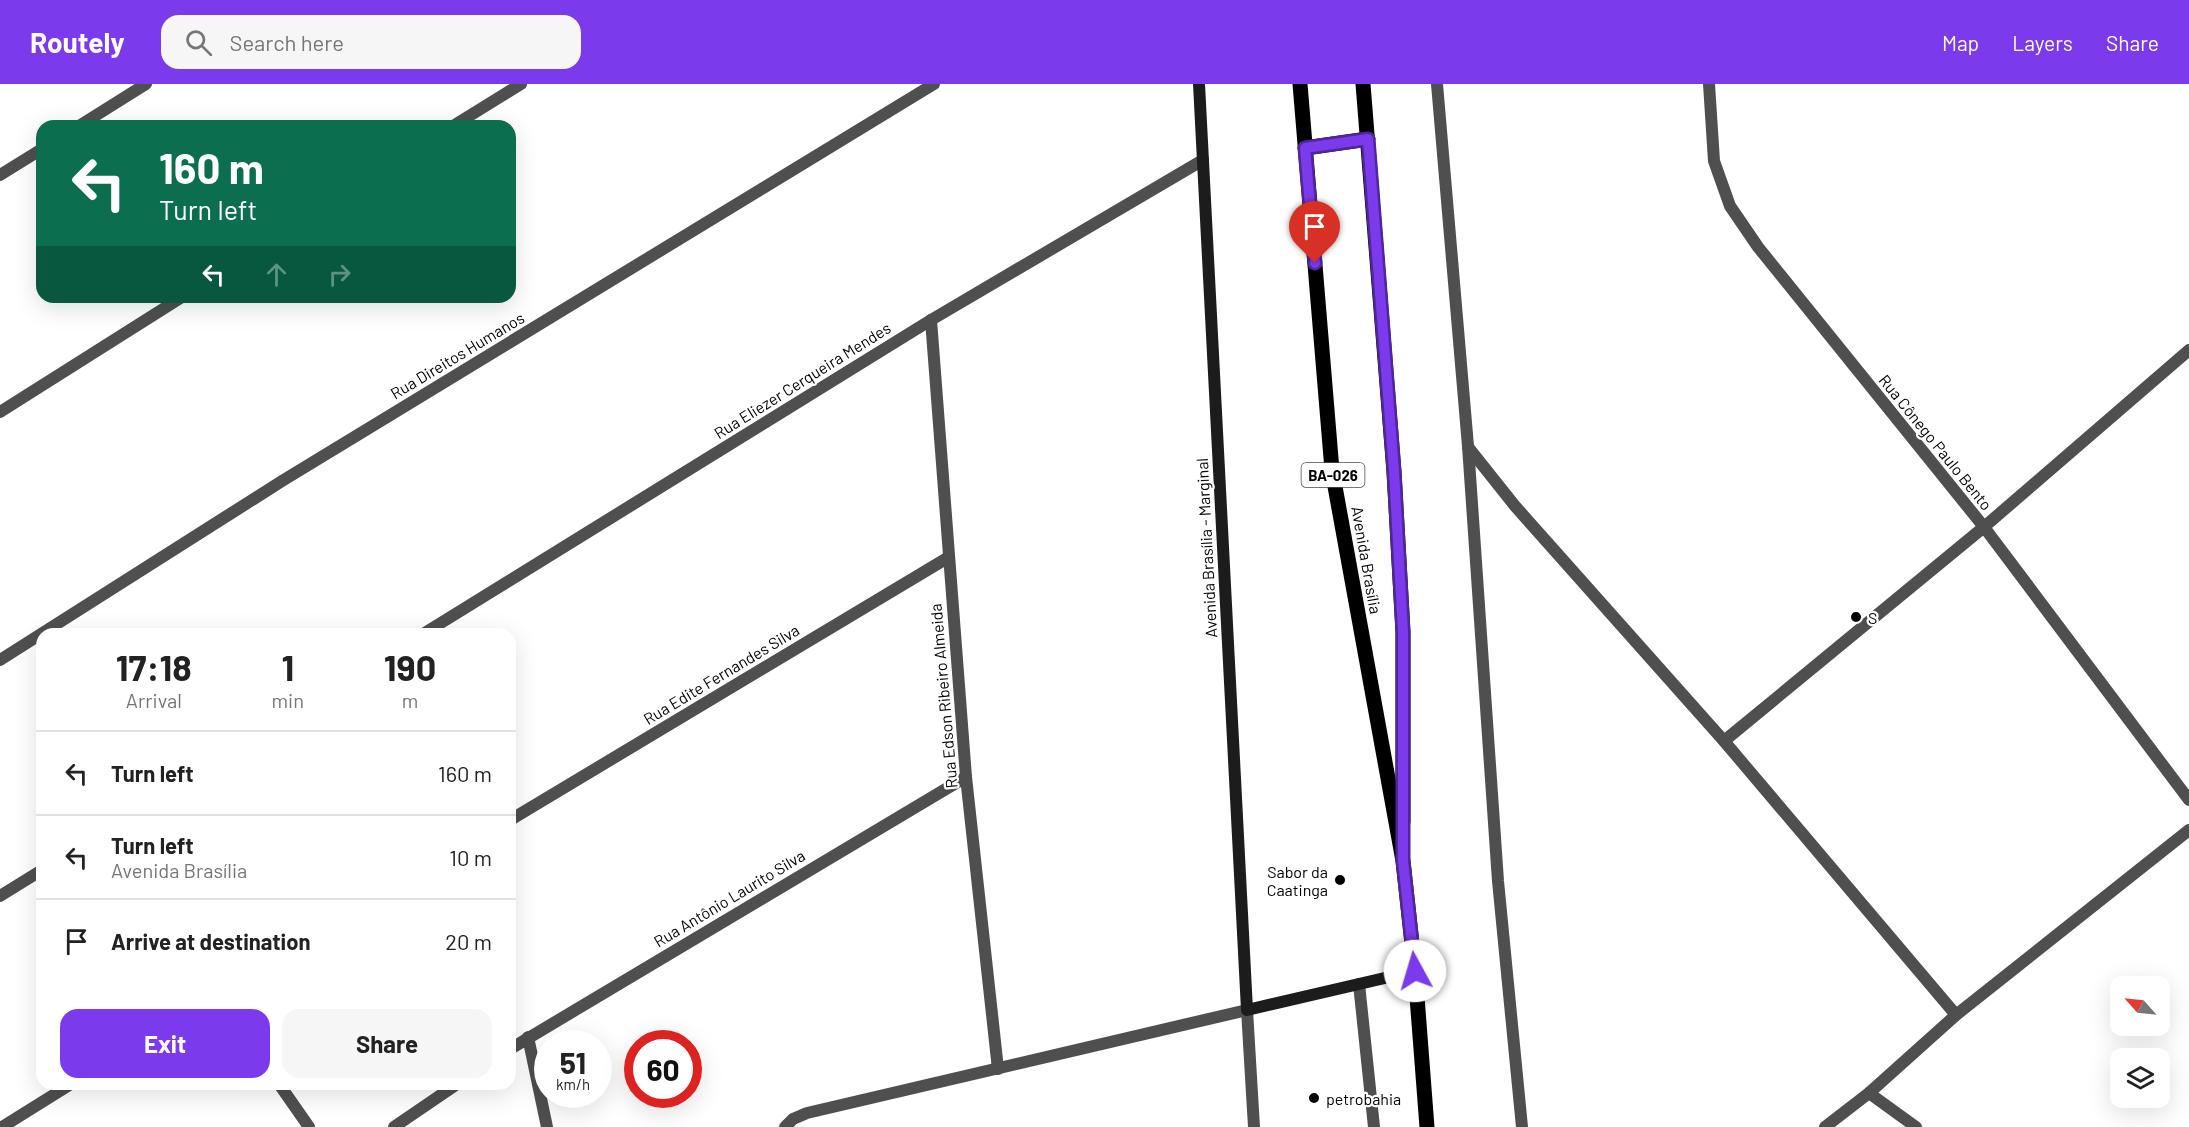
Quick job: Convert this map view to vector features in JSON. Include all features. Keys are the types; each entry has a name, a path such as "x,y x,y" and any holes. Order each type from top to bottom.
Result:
{"main road":[{"name":"Avenida Brasília","path":"1300,84 1332,470 1403,861 1415,971 1427,1127"},
{"name":"Avenida Brasília","path":"1363,84 1394,471 1403,632 1403,861"},
{"path":"1305,148 1368,139"}],"street":[{"path":"89,120 146,84"},
{"path":"463,120 521,84"},
{"name":"Rua Direitos Humanos","path":"51,628 292,475 934,84"},
{"name":"Avenida Brasília - Marginal","path":"1199,84 1247,1010"},
{"path":"1437,84 1468,446 1498,882 1522,1127"},
{"name":"Rua Cônego Paulo Bento","path":"1709,84 1714,161 1730,206 1758,247 1984,527 2189,800"},
{"path":"0,175 36,153"},
{"name":"Rua Eliezer Cerqueira Mendes","path":"433,628 931,320 1203,160"},
{"path":"0,412 173,303"},
{"name":"Rua Edson Ribeiro Almeida","path":"931,320 966,777 998,1069"},
{"path":"1724,741 1984,527 2189,350"},
{"path":"1468,446 1515,506 1724,741 1956,1015"},
{"name":"Rua Edite Fernandes Silva","path":"516,816 949,557"},
{"name":"Rua Direitos Humanos","path":"0,660 36,637"},
{"name":"Rua Antônio Laurito Silva","path":"516,1045 966,777"},
{"path":"1825,1127 1869,1093 1956,1015 2189,830"},
{"path":"0,896 36,874"},
{"path":"785,1127 794,1119 807,1113 1415,971"},
{"path":"1359,984 1374,1127"},
{"path":"1247,1010 1254,1127"},
{"path":"528,1037 547,1127"},
{"path":"2,1127 61,1090"},
{"path":"283,1090 309,1127"},
{"path":"394,1127 448,1090"},
{"path":"1869,1093 1916,1127"}],"place":[{"name":"S","path":"1856,617"},
{"name":"Sabor da Caatinga","path":"1340,880"},
{"name":"petrobahia","path":"1314,1098"}],"route":[{"path":"1315,263 1305,148 1368,139 1394,471 1403,632 1403,861 1415,971"}]}
